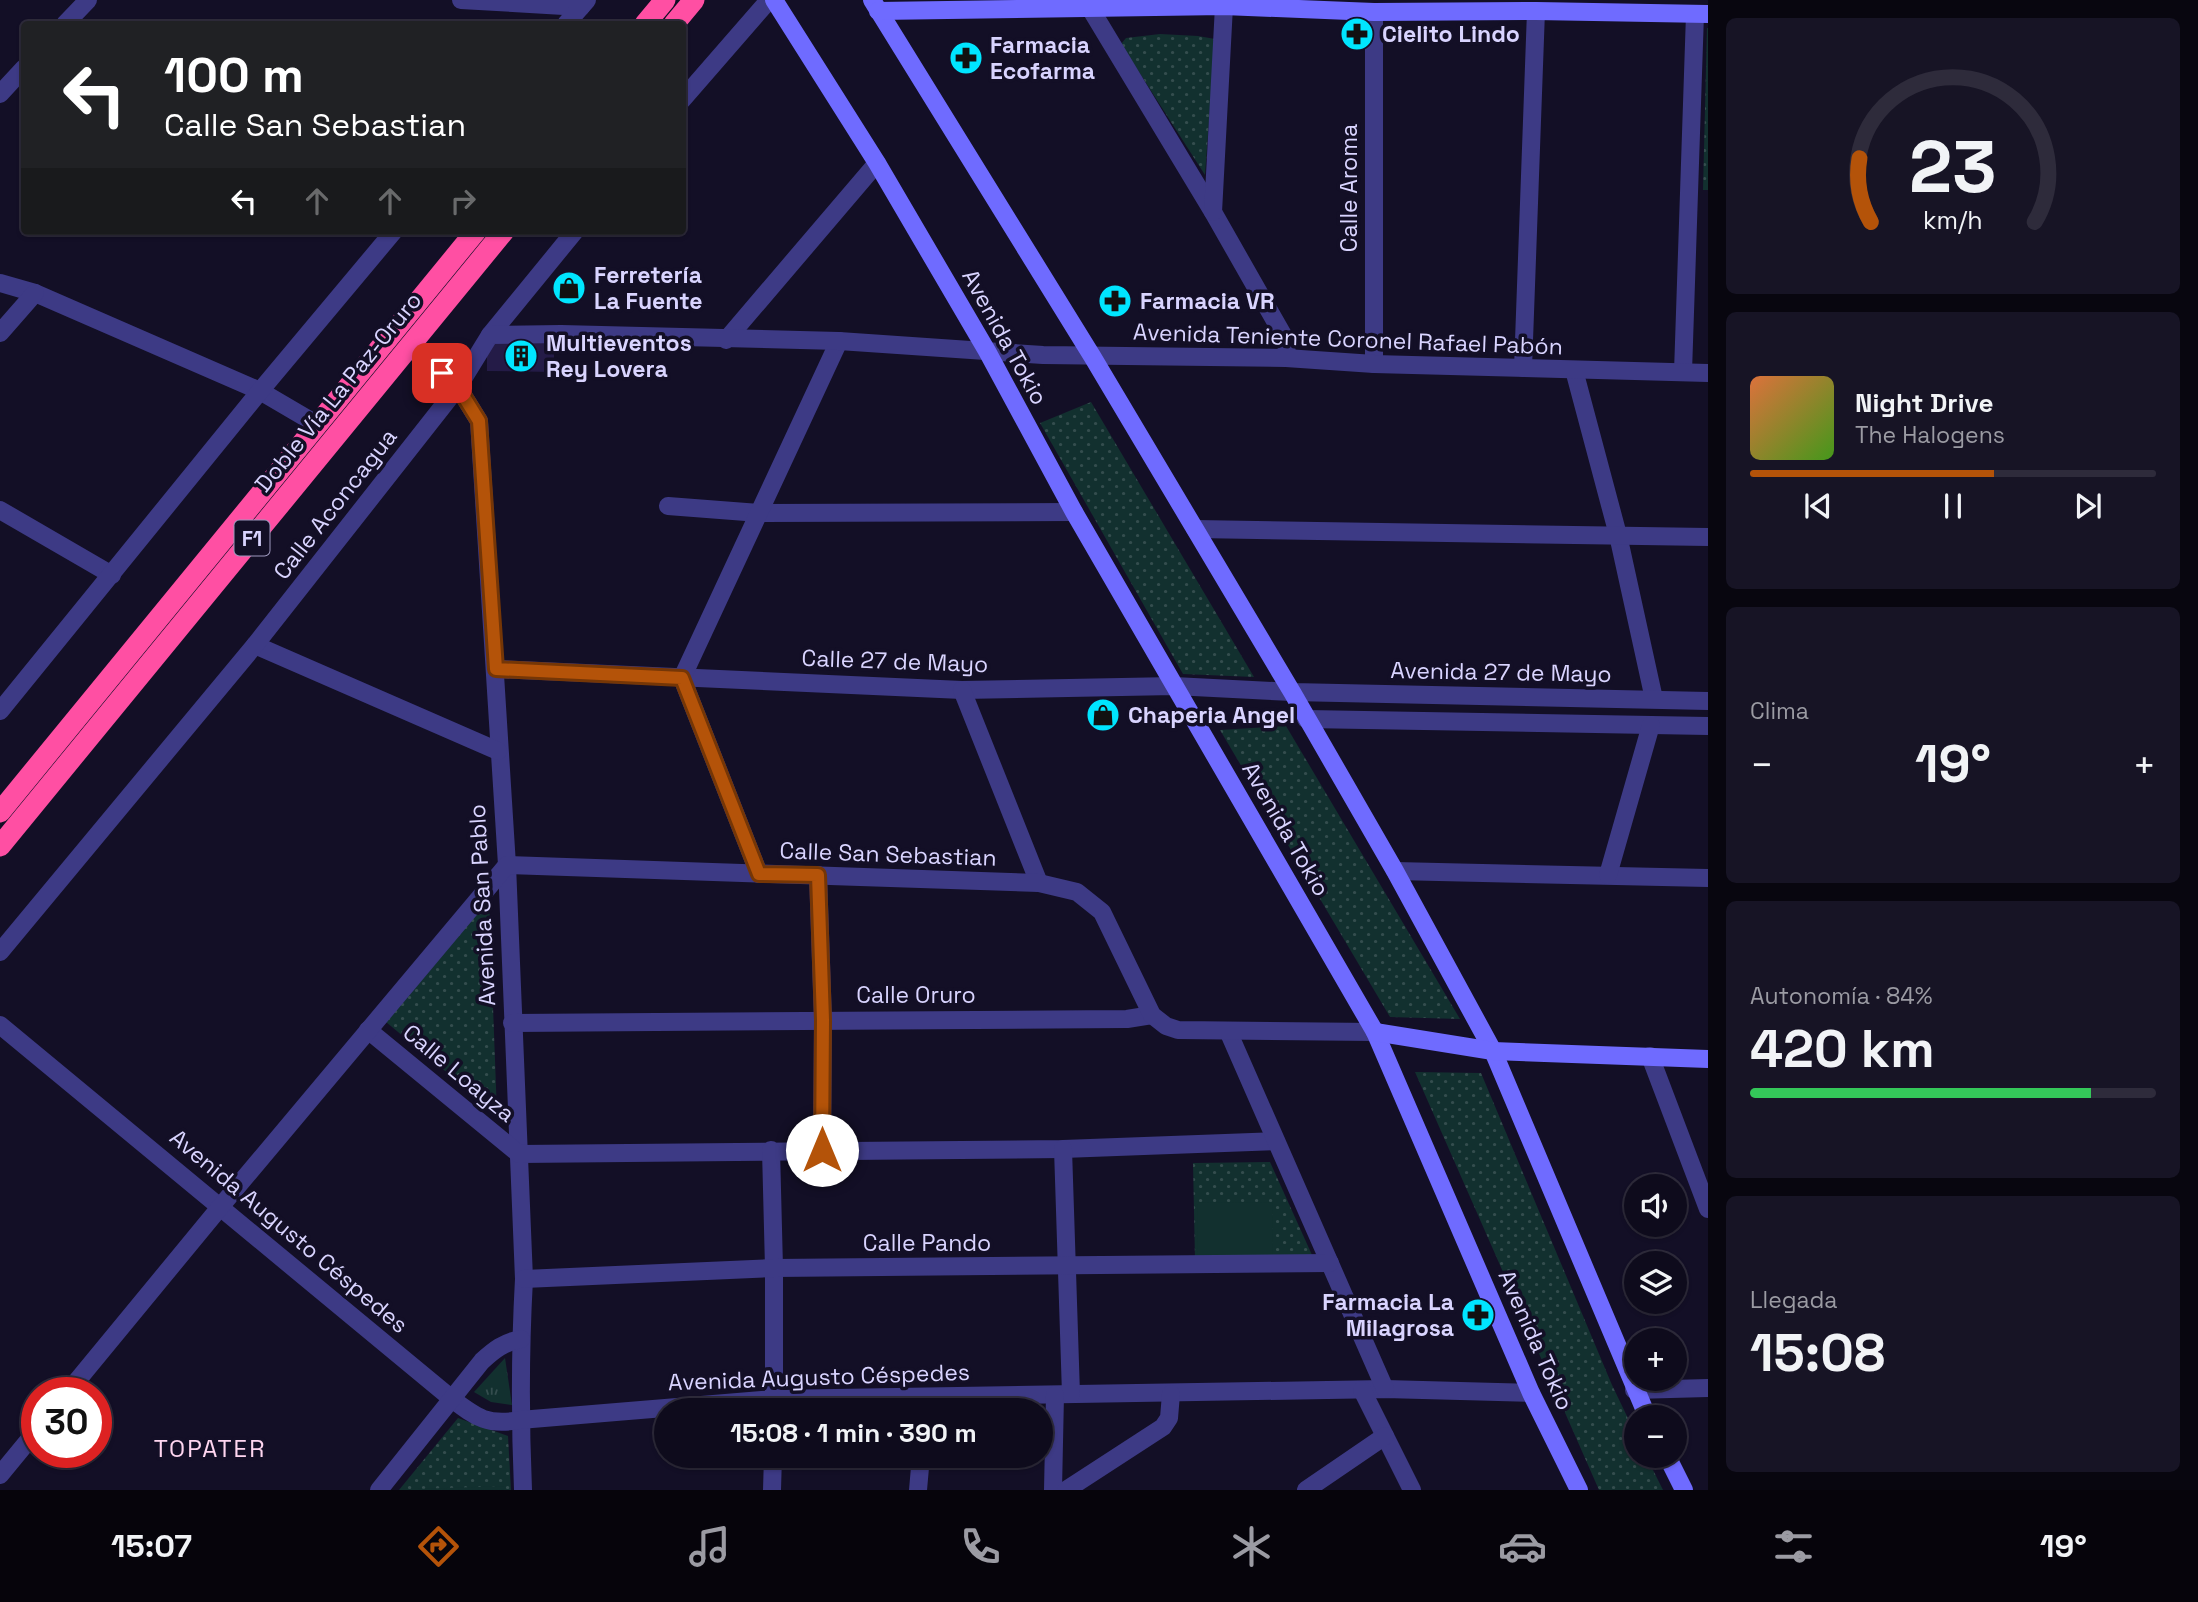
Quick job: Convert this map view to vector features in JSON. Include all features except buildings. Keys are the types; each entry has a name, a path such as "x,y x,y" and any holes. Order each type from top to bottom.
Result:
{"highway":[{"path":"648,21 665,0"},
{"path":"676,21 694,0"},
{"name":"Doble Vía La Paz-Oruro","path":"0,812 473,235"},
{"name":"Doble Vía La Paz-Oruro","path":"0,846 502,235"}],"street":[{"path":"68,21 88,0"},
{"path":"461,0 584,4"},
{"path":"686,95 769,0"},
{"name":"Avenida Tokio","path":"774,0 877,163 987,351 1074,512 1375,1032 1531,1393 1579,1490"},
{"path":"569,21 584,4"},
{"path":"875,5 1090,8 1309,5 1374,12 1701,14 1689,202 1683,372"},
{"path":"875,5 1092,356 1395,871 1493,1051 1624,1366"},
{"path":"1213,212 1224,6"},
{"path":"1090,8 1213,212 1287,342 1286,358"},
{"path":"1523,368 1536,11"},
{"name":"Calle Aroma","path":"1374,12 1374,364"},
{"path":"0,94 21,71"},
{"path":"726,340 877,163"},
{"path":"1689,202 1708,203"},
{"path":"0,711 391,235"},
{"name":"Calle Aconcagua","path":"0,952 255,645 458,387 490,335 572,235"},
{"path":"0,283 36,293 260,391 318,425"},
{"path":"0,333 36,293"},
{"path":"490,335 561,334 839,341 987,351"},
{"path":"759,874 682,678 839,341"},
{"name":"Avenida San Pablo","path":"409,347 458,387 479,421 507,864 519,1154 524,1279 520,1420 523,1490"},
{"name":"Avenida Teniente Coronel Rafael Pabón","path":"987,351 1092,356 1286,358 1374,364 1708,373"},
{"path":"1574,370 1618,535 1654,699"},
{"path":"668,506 759,513 1074,512"},
{"path":"0,510 112,575"},
{"path":"1195,529 1708,537"},
{"path":"255,645 498,751"},
{"name":"Calle 27 de Mayo","path":"496,669 962,690 1174,686 1292,692"},
{"path":"962,690 1039,883"},
{"name":"Avenida 27 de Mayo","path":"1292,692 1708,701"},
{"path":"1306,719 1708,726"},
{"path":"1608,875 1651,725"},
{"path":"80,1377 507,864"},
{"name":"Calle San Sebastian","path":"507,864 1039,883 1077,892 1102,912 1152,1015"},
{"path":"1395,871 1708,878"},
{"path":"818,875 823,1020 822,1150"},
{"path":"1152,1015 1166,1026 1178,1030 1375,1032 1493,1051 1708,1059"},
{"name":"Calle Oruro","path":"512,1023 1127,1019 1152,1015"},
{"name":"Avenida Augusto Céspedes","path":"0,1025 452,1399 482,1419 499,1424 520,1420 654,1412"},
{"name":"Calle Loayza","path":"368,1030 519,1154"},
{"path":"1228,1031 1385,1389"},
{"path":"1650,1056 1708,1209"},
{"path":"519,1154 1063,1149 1276,1141"},
{"path":"1053,1490 1063,1394 1066,1267 1063,1149"},
{"path":"771,1150 774,1398"},
{"name":"Calle Pando","path":"524,1279 774,1268 1330,1263"},
{"path":"379,1490 494,1350 508,1342 521,1339"},
{"path":"1687,1389 1708,1388"},
{"name":"Avenida Augusto Céspedes","path":"1001,1398 1063,1394 1385,1389 1531,1393"},
{"path":"1362,1390 1412,1490"},
{"path":"1066,1490 1163,1427 1169,1418 1171,1394"},
{"path":"1306,1490 1385,1436"},
{"path":"0,1475 21,1449"},
{"path":"772,1490 773,1468"},
{"path":"918,1490 920,1468"},
{"path":"1673,1468 1684,1490"}],"green space":[{"path":"1707,28 1708,190 1703,190"},
{"path":"1160,34 1215,39 1205,175 1121,44 1126,38"},
{"path":"1091,402 1254,677 1183,674 1040,423"},
{"path":"1286,726 1460,1019 1390,1017 1220,730"},
{"path":"489,899 497,1114 386,1022"},
{"path":"1415,1072 1481,1073 1624,1410 1624,1468 1652,1468 1663,1490 1599,1490"},
{"path":"1270,1162 1312,1255 1195,1260 1193,1163"},
{"path":"1272,1202 1273,1256 1198,1257 1197,1203"},
{"path":"505,1358 512,1405 491,1402 474,1392"},
{"path":"458,1418 508,1436 511,1490 399,1490"},
{"path":"504,1486 504,1490 418,1489"}],"place":[{"name":"Cielito Lindo","path":"1357,34"},
{"name":"Farmacia Ecofarma","path":"966,58"},
{"name":"Ferretería La Fuente","path":"569,288"},
{"name":"Farmacia VR","path":"1115,301"},
{"name":"Multieventos Rey Lovera","path":"521,356"},
{"name":"Chaperia Angel","path":"1103,715"},
{"name":"Farmacia La Milagrosa","path":"1478,1315"}],"district":[{"name":"TOPATER","path":"210,1448"}],"route":[{"path":"442,373 458,387 479,421 496,669 682,678 759,874 818,875 823,1020 822,1150"}]}
